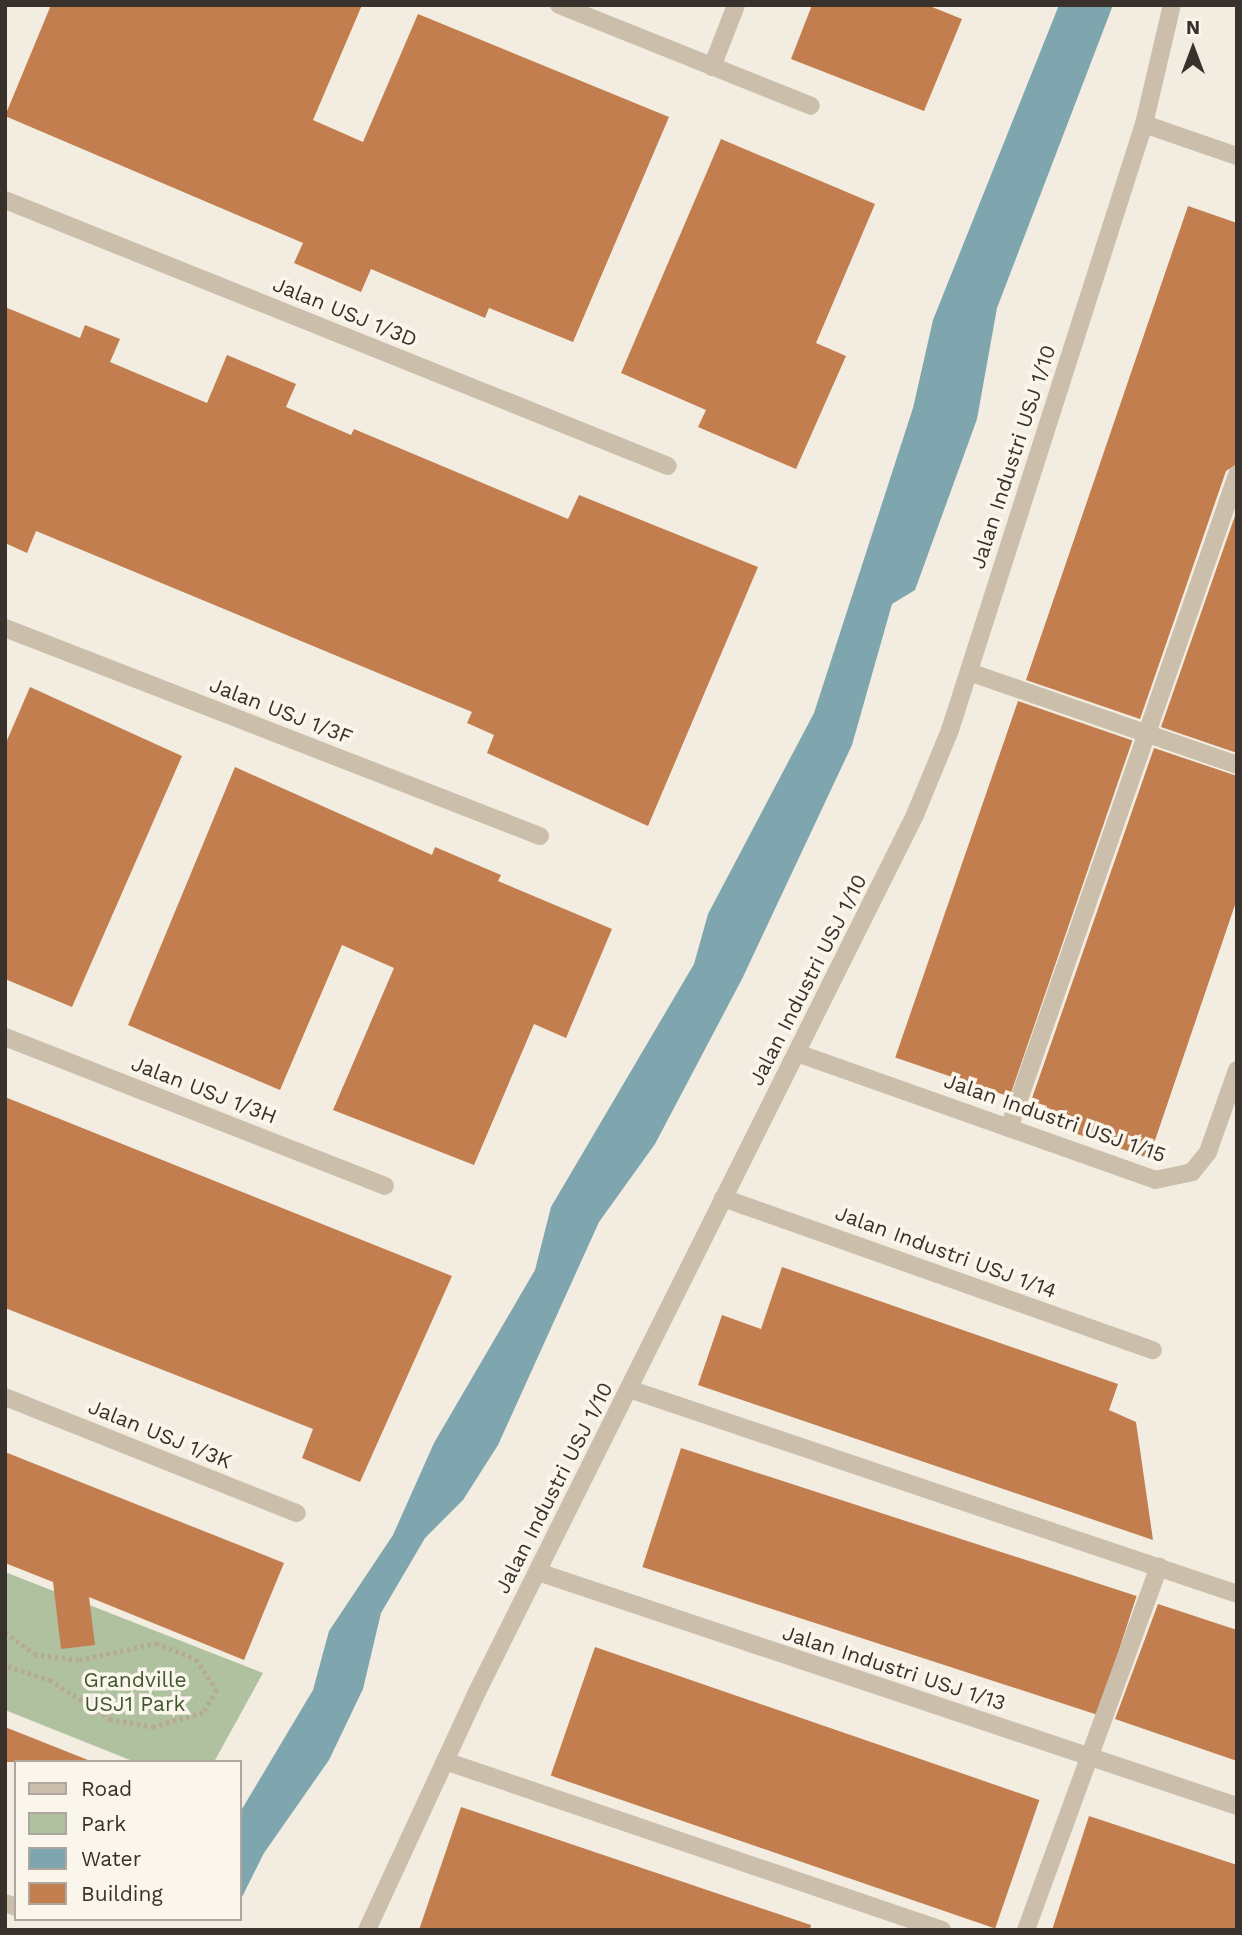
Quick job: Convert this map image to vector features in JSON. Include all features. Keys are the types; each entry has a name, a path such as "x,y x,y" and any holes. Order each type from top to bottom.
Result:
{"street":[{"path":"559,5 811,106"},
{"path":"712,66 736,5"},
{"name":"Jalan Industri USJ 1/10","path":"368,1930 445,1761 915,815 969,672 1144,124 1172,5"},
{"path":"1144,124 1237,156"},
{"name":"Jalan USJ 1/3D","path":"5,200 668,466"},
{"path":"1009,1128 1237,475"},
{"name":"Jalan USJ 1/3F","path":"5,628 540,836"},
{"path":"969,672 1237,765"},
{"name":"Jalan USJ 1/3H","path":"5,1037 385,1186"},
{"name":"Jalan Industri USJ 1/15","path":"797,1054 1154,1180 1173,1180 1192,1172 1208,1152 1237,1070"},
{"name":"Jalan Industri USJ 1/14","path":"723,1198 1153,1350"},
{"path":"629,1389 1237,1594"},
{"name":"Jalan USJ 1/3K","path":"5,1397 297,1513"},
{"path":"1027,1930 1159,1567"},
{"name":"Jalan Industri USJ 1/13","path":"538,1572 1237,1806"},
{"path":"445,1761 942,1930"}],"path":[{"path":"5,1632 34,1654 79,1660 156,1643 196,1659 217,1690 204,1713 154,1727 111,1720 51,1681 5,1666"}],"green space":[{"name":"Grandville USJ1 Park","path":"5,1572 263,1673 215,1760 130,1760 5,1710"}],"water":[{"path":"1059,5 1113,5 997,308 977,419 915,590 892,604 852,745 742,979 655,1144 599,1222 498,1445 463,1500 425,1538 381,1613 363,1689 329,1760 264,1853 242,1897 242,1809 313,1690 329,1631 393,1535 434,1443 535,1270 551,1207 694,964 708,914 814,713 913,408 933,320"}],"building":[{"path":"51,5 362,5 313,120 363,142 418,14 669,117 573,342 489,308 485,318 371,269 361,292 294,263 303,243 5,116"},
{"path":"812,5 927,5 962,19 924,111 791,59"},
{"path":"721,139 875,204 816,343 846,356 796,469 698,427 706,410 621,373"},
{"path":"1188,206 1237,223 1237,464 1226,471 1140,719 1026,680"},
{"path":"5,307 80,338 85,325 120,339 110,362 207,403 227,355 296,384 286,407 351,435 354,429 568,519 579,495 758,567 648,826 487,753 494,735 467,723 472,712 36,531 27,553 5,543"},
{"path":"1237,510 1237,753 1161,727"},
{"path":"30,687 182,756 72,1007 5,979 5,745"},
{"path":"1018,701 1132,740 1010,1097 895,1057"},
{"path":"1154,748 1237,776 1237,899 1149,1158 1041,1122 1047,1106 1031,1101"},
{"path":"235,767 432,855 435,847 501,875 498,881 612,929 566,1038 534,1024 474,1165 333,1110 394,968 342,945 280,1090 128,1025"},
{"path":"5,1097 452,1276 360,1482 302,1458 313,1429 5,1308"},
{"path":"782,1267 1118,1384 1109,1410 1136,1422 1153,1540 698,1385 722,1315 761,1329"},
{"path":"681,1448 1137,1596 1098,1715 642,1567"},
{"path":"5,1452 284,1563 244,1660 89,1597 95,1645 61,1649 53,1582 5,1563"},
{"path":"1158,1604 1237,1630 1237,1761 1115,1719"},
{"path":"595,1647 1039,1800 995,1929 551,1776"},
{"path":"5,1727 88,1760 14,1760 5,1762"},
{"path":"461,1807 811,1925 810,1930 419,1930"},
{"path":"1089,1816 1237,1865 1237,1930 1052,1930"}]}
